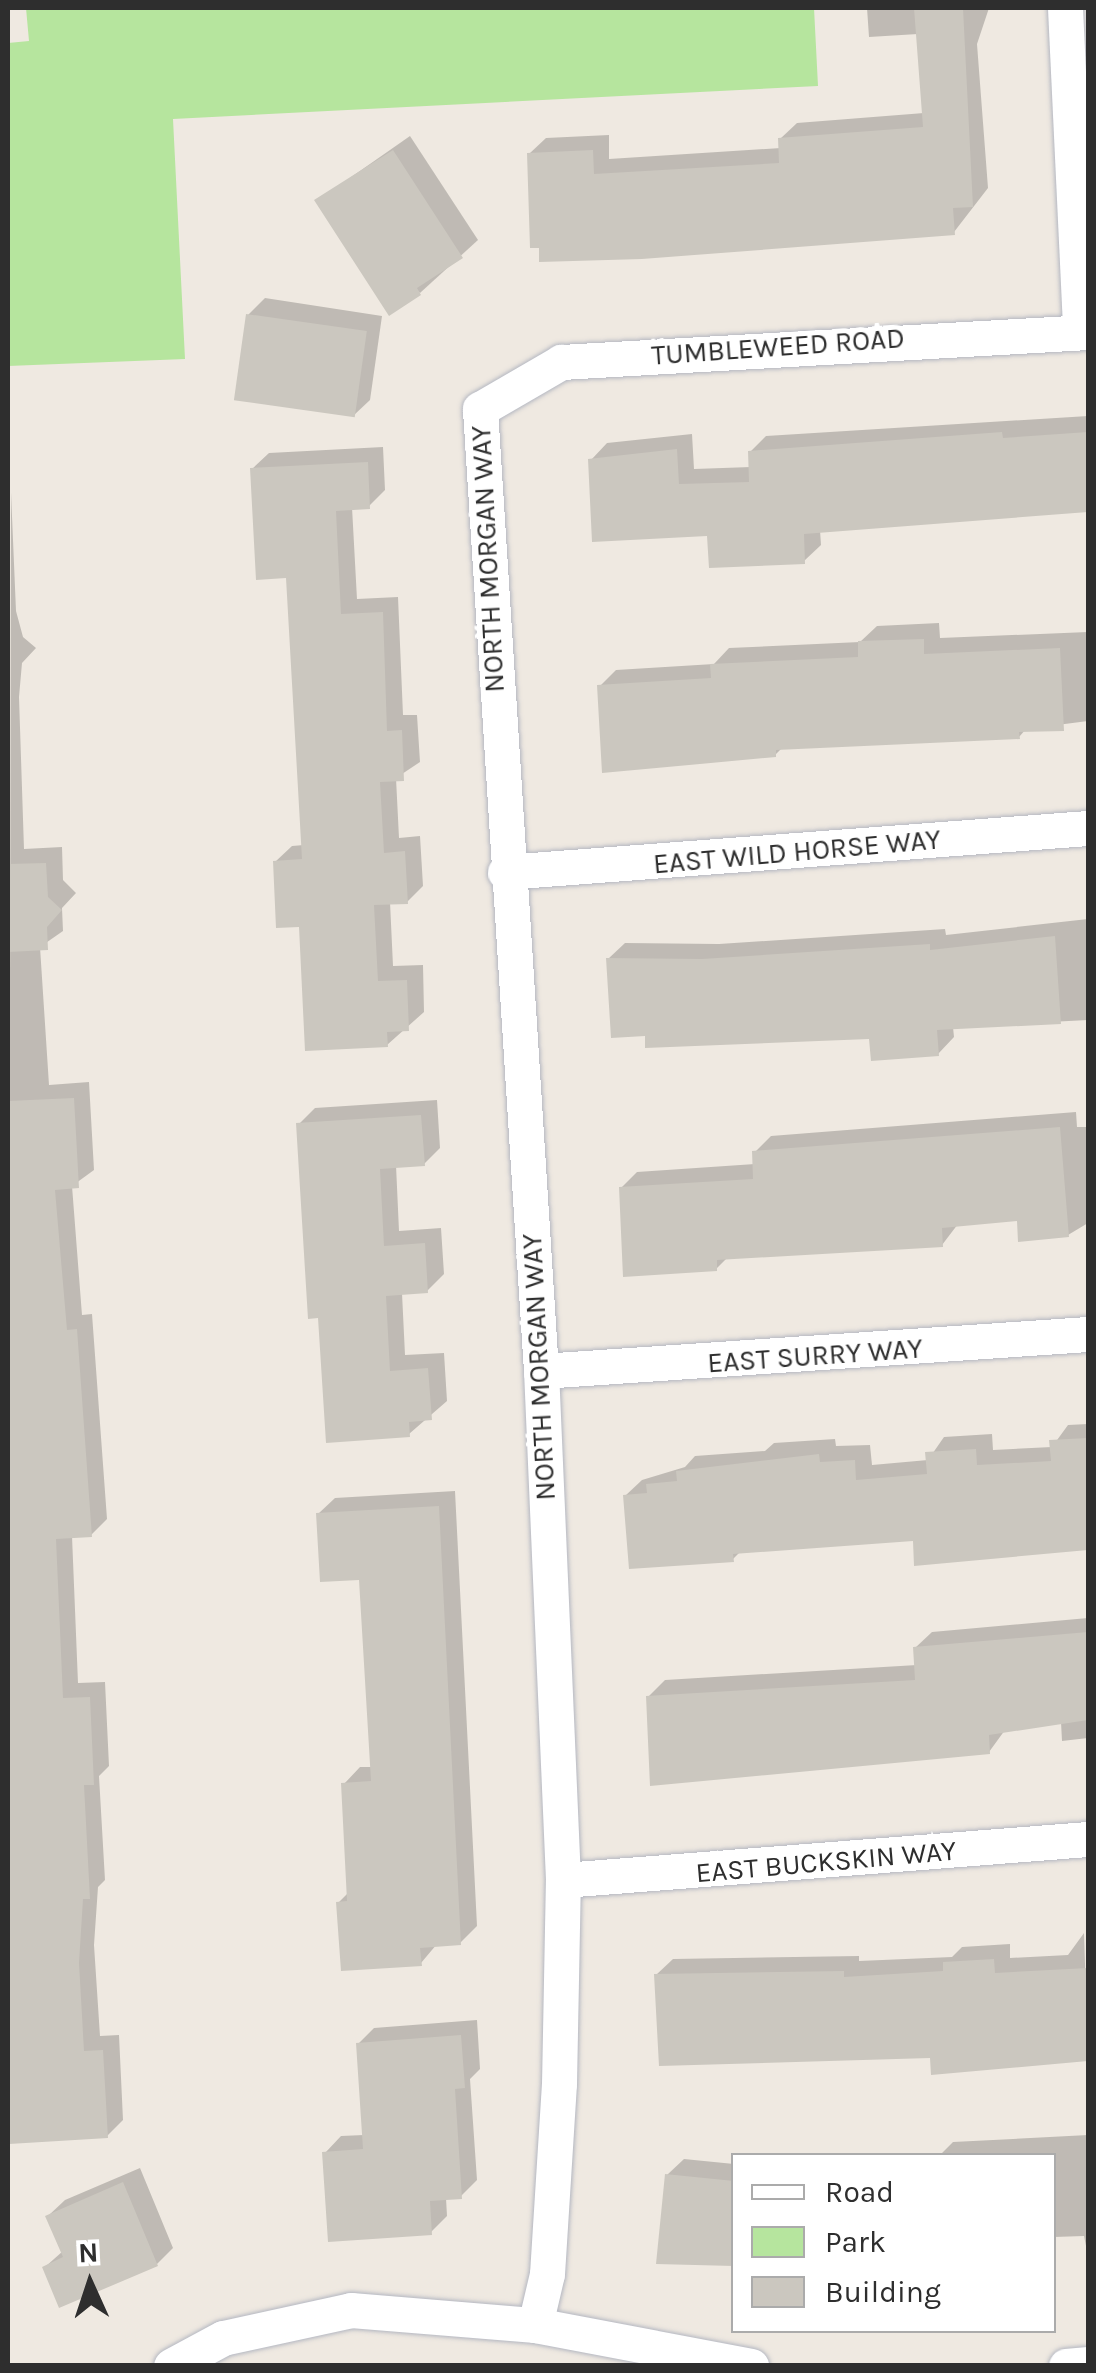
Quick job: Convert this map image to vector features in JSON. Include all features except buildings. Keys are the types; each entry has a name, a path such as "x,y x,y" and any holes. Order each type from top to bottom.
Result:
{"street":[{"path":"1064,8 1084,332"},
{"name":"TUMBLEWEED ROAD","path":"480,409 560,362 1084,332"},
{"name":"NORTH MORGAN WAY","path":"480,409 505,872 542,1370 563,1880 547,2274 536,2325"},
{"name":"EAST WILD HORSE WAY","path":"505,872 1088,828"},
{"name":"EAST SURRY WAY","path":"542,1370 1088,1334"},
{"name":"EAST BUCKSKIN WAY","path":"563,1880 1088,1840"},
{"path":"170,2366 223,2338 350,2310 536,2325 750,2366"},
{"path":"1066,2366 1088,2364"}],"green space":[{"path":"26,8 814,8 818,86 173,119 185,359 8,366 8,43 29,41"}]}
